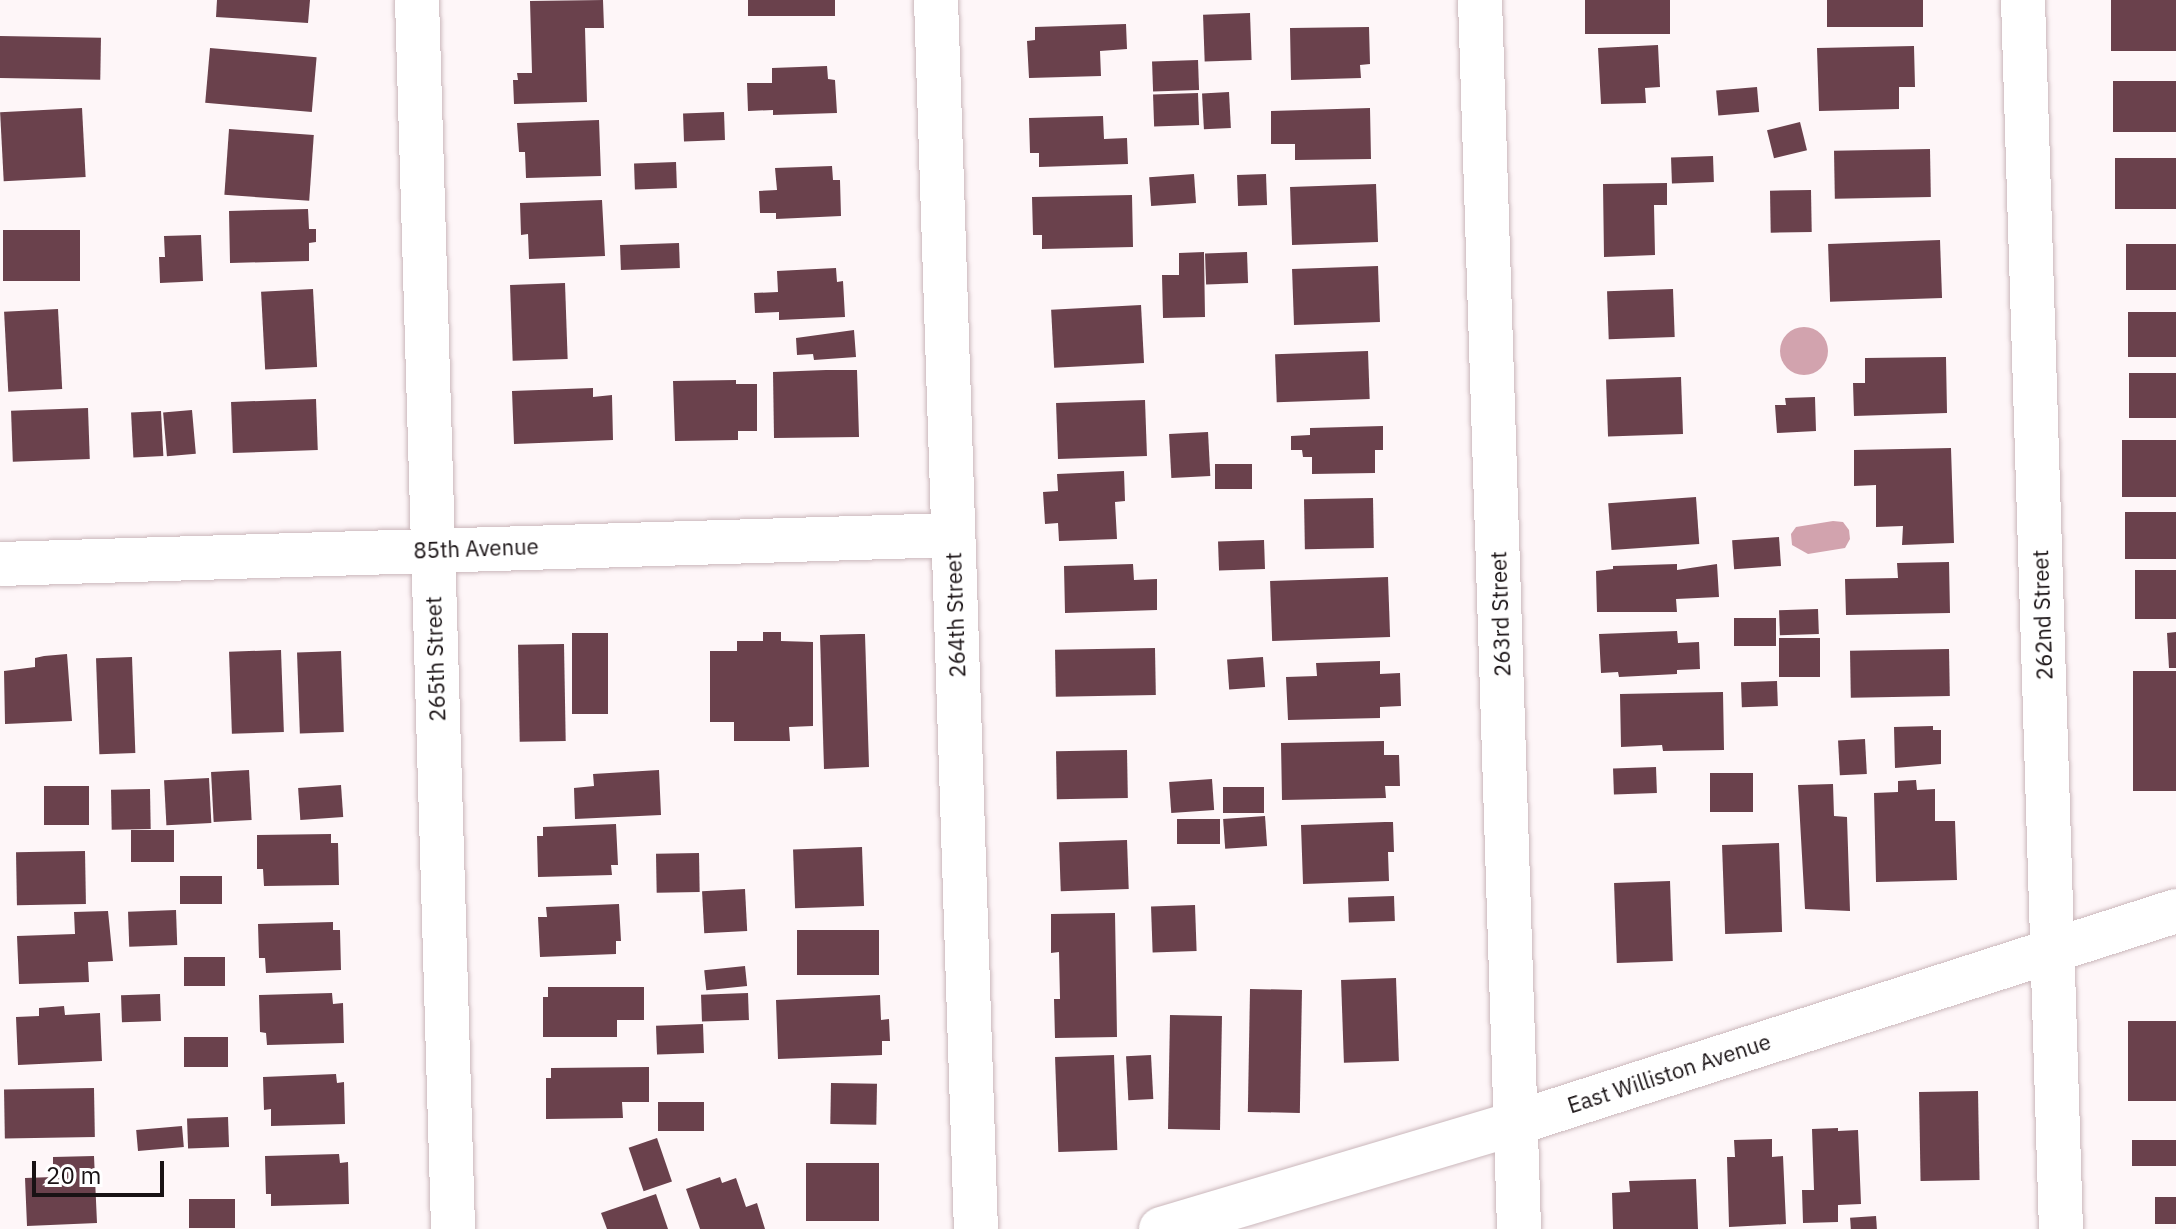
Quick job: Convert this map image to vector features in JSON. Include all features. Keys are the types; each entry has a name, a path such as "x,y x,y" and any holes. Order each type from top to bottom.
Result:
{"street":[{"name":"265th Street","path":"417,0 453,1229"},
{"name":"264th Street","path":"936,0 976,1229"},
{"name":"263rd Street","path":"1480,0 1519,1229"},
{"name":"262nd Street","path":"2023,0 2061,1229"},
{"name":"85th Avenue","path":"0,564 953,535"},
{"name":"East Williston Avenue","path":"1161,1229 1516,1123 2176,911"}],"shaded area":[{"path":"1804,327 1821,334 1828,351 1821,368 1804,375 1787,368 1780,351 1787,334"},
{"path":"1843,522 1849,530 1850,539 1845,548 1808,554 1792,545 1791,534 1796,527"}],"building":[{"path":"217,0 310,0 308,23 216,17"},
{"path":"603,0 604,28 585,28 587,102 514,104 513,80 518,80 517,73 532,73 530,1"},
{"path":"748,0 835,0 835,16 748,16"},
{"path":"1585,0 1670,0 1670,34 1585,34"},
{"path":"1827,0 1923,0 1923,27 1827,27"},
{"path":"2111,0 2176,0 2176,51 2111,51"},
{"path":"1250,13 1252,60 1205,62 1203,15"},
{"path":"1126,24 1127,49 1100,51 1101,76 1029,78 1027,41 1035,40 1035,27"},
{"path":"1369,27 1370,64 1360,65 1361,78 1291,80 1290,28"},
{"path":"0,36 101,38 100,80 0,78"},
{"path":"1658,45 1660,87 1645,88 1646,103 1601,104 1598,48"},
{"path":"1914,46 1915,87 1899,87 1899,109 1819,111 1817,48"},
{"path":"210,48 317,57 312,112 205,103"},
{"path":"1198,60 1199,90 1153,92 1152,62"},
{"path":"827,66 828,79 835,80 837,113 773,115 773,110 748,111 747,83 772,83 772,68"},
{"path":"2113,81 2176,81 2176,132 2113,132"},
{"path":"1757,87 1759,112 1718,115 1716,91"},
{"path":"1229,92 1231,128 1204,129 1202,93"},
{"path":"1198,93 1199,125 1154,127 1153,95"},
{"path":"82,108 86,177 4,181 0,112"},
{"path":"1370,108 1371,159 1295,160 1295,144 1271,144 1271,111"},
{"path":"724,112 725,140 684,141 683,113"},
{"path":"1103,116 1104,139 1127,138 1128,164 1039,167 1039,153 1030,153 1029,118"},
{"path":"599,120 601,176 526,178 525,152 519,152 517,123"},
{"path":"1800,122 1807,150 1774,158 1767,130"},
{"path":"229,129 314,135 309,201 224,195"},
{"path":"1930,149 1931,197 1835,199 1834,151"},
{"path":"1713,156 1714,182 1672,183 1671,157"},
{"path":"2115,158 2176,158 2176,209 2115,209"},
{"path":"676,162 677,188 635,189 634,163"},
{"path":"832,166 833,180 840,180 841,216 776,219 776,213 760,213 759,191 777,190 775,168"},
{"path":"1194,174 1196,203 1151,206 1149,177"},
{"path":"1266,174 1267,205 1238,206 1237,175"},
{"path":"1667,183 1667,205 1654,205 1655,255 1604,257 1603,184"},
{"path":"1376,184 1378,242 1292,245 1290,187"},
{"path":"1811,190 1812,232 1771,233 1770,191"},
{"path":"1132,195 1133,247 1042,249 1042,235 1033,235 1032,197"},
{"path":"602,200 605,256 529,259 528,234 521,235 520,203"},
{"path":"308,209 309,229 316,229 316,242 309,243 309,261 230,263 229,211"},
{"path":"3,230 80,230 80,281 3,281"},
{"path":"201,235 203,281 160,283 159,257 165,257 164,236"},
{"path":"1940,240 1942,298 1830,302 1828,244"},
{"path":"679,243 680,268 621,270 620,245"},
{"path":"2126,244 2176,244 2176,290 2126,290"},
{"path":"1204,252 1205,317 1163,318 1162,275 1179,275 1179,253"},
{"path":"1247,252 1248,283 1206,284 1205,253"},
{"path":"1378,266 1380,322 1294,325 1292,269"},
{"path":"836,268 837,282 843,281 845,317 779,320 779,312 755,313 754,293 778,292 777,271"},
{"path":"565,283 568,359 513,361 510,285"},
{"path":"313,289 317,367 265,370 261,292"},
{"path":"1673,289 1675,337 1609,339 1607,291"},
{"path":"1141,305 1144,363 1054,368 1051,310"},
{"path":"58,309 62,389 8,392 4,312"},
{"path":"2128,312 2176,312 2176,357 2128,357"},
{"path":"854,330 856,357 814,360 813,354 797,355 796,338"},
{"path":"1368,351 1370,399 1277,402 1275,354"},
{"path":"1946,357 1947,413 1854,416 1853,383 1865,383 1865,358"},
{"path":"857,370 859,437 774,438 773,372"},
{"path":"2129,373 2176,373 2176,418 2129,418"},
{"path":"1681,377 1683,434 1608,437 1606,380"},
{"path":"736,380 736,384 757,384 757,431 738,431 738,440 675,441 673,381"},
{"path":"593,388 593,397 612,395 613,440 514,444 512,391"},
{"path":"1815,397 1816,431 1777,433 1775,405 1786,405 1785,398"},
{"path":"316,399 318,450 233,453 231,402"},
{"path":"1145,400 1147,456 1058,459 1056,403"},
{"path":"88,408 90,459 13,462 11,411"},
{"path":"192,410 196,454 167,456 163,413"},
{"path":"161,411 163,456 133,458 131,413"},
{"path":"1383,426 1383,450 1375,450 1375,473 1312,474 1312,457 1303,457 1302,450 1291,450 1291,436 1310,435 1310,428"},
{"path":"1208,432 1210,476 1171,478 1169,434"},
{"path":"2122,440 2176,440 2176,497 2122,497"},
{"path":"1951,448 1954,543 1902,545 1903,526 1876,527 1876,485 1854,486 1854,450"},
{"path":"1215,464 1252,464 1252,489 1215,489"},
{"path":"1124,471 1125,501 1115,502 1117,539 1059,541 1058,523 1045,524 1043,492 1058,491 1057,474"},
{"path":"1696,497 1699,544 1611,550 1608,503"},
{"path":"1373,498 1374,548 1305,549 1304,499"},
{"path":"2125,512 2176,512 2176,559 2125,559"},
{"path":"1779,537 1781,566 1734,569 1732,540"},
{"path":"1264,540 1265,569 1219,571 1218,542"},
{"path":"1949,562 1950,613 1846,615 1845,579 1898,578 1897,563"},
{"path":"1133,564 1134,580 1157,579 1157,610 1065,613 1064,566"},
{"path":"1677,564 1677,570 1717,564 1719,597 1676,599 1677,612 1597,612 1596,571 1613,569 1613,566"},
{"path":"2135,570 2176,570 2176,619 2135,619"},
{"path":"1388,577 1390,637 1272,641 1270,581"},
{"path":"1818,609 1819,634 1780,635 1779,610"},
{"path":"1734,618 1776,618 1776,646 1734,646"},
{"path":"1677,631 1678,643 1699,642 1700,669 1677,670 1677,674 1619,677 1618,672 1601,673 1599,634"},
{"path":"763,632 781,632 781,641 813,642 813,726 789,727 790,741 734,741 734,722 710,722 710,651 737,651 737,641 763,641"},
{"path":"2176,632 2176,668 2169,668 2167,633"},
{"path":"572,633 608,633 608,714 572,714"},
{"path":"865,634 869,767 824,769 820,635"},
{"path":"1779,638 1820,638 1820,677 1779,677"},
{"path":"564,644 566,741 520,742 518,645"},
{"path":"1155,648 1156,695 1056,697 1055,650"},
{"path":"1949,649 1950,696 1851,698 1850,651"},
{"path":"281,650 284,732 232,734 229,652"},
{"path":"341,651 344,732 300,733 297,653"},
{"path":"67,654 72,721 5,724 4,671 35,667 35,658"},
{"path":"132,657 135,753 99,754 96,658"},
{"path":"1263,657 1265,687 1229,689 1227,660"},
{"path":"1380,661 1380,674 1400,673 1401,706 1380,707 1380,718 1288,720 1286,677 1317,676 1316,663"},
{"path":"2133,671 2176,671 2176,791 2133,791"},
{"path":"1777,681 1778,706 1742,707 1741,682"},
{"path":"1723,692 1724,750 1663,751 1662,745 1621,747 1620,694"},
{"path":"1933,726 1933,730 1941,730 1941,764 1895,768 1894,727"},
{"path":"1865,739 1867,774 1840,775 1838,740"},
{"path":"1384,741 1384,755 1399,755 1400,786 1385,786 1386,798 1282,800 1281,743"},
{"path":"1127,750 1128,798 1057,799 1056,751"},
{"path":"1656,767 1657,793 1614,794 1613,769"},
{"path":"249,770 252,820 214,822 211,772"},
{"path":"659,770 661,815 575,819 574,788 594,786 593,774"},
{"path":"1710,773 1753,773 1753,812 1710,812"},
{"path":"209,778 211,823 166,825 164,780"},
{"path":"1212,779 1214,810 1171,813 1169,782"},
{"path":"1916,780 1917,790 1935,789 1935,821 1955,821 1957,880 1876,882 1874,793 1898,792 1898,781"},
{"path":"1833,784 1834,816 1847,817 1850,911 1805,909 1798,785"},
{"path":"341,785 343,817 300,820 298,788"},
{"path":"44,786 89,786 89,825 44,825"},
{"path":"1223,787 1264,787 1264,813 1223,813"},
{"path":"150,789 151,829 112,830 111,790"},
{"path":"1265,816 1267,846 1225,849 1223,819"},
{"path":"1177,819 1220,819 1220,844 1177,844"},
{"path":"1393,822 1394,852 1388,852 1389,881 1303,884 1301,825"},
{"path":"616,824 618,865 611,865 612,875 538,877 537,836 543,836 543,827"},
{"path":"131,830 174,830 174,862 131,862"},
{"path":"331,834 331,843 338,843 339,885 264,886 263,869 257,869 257,835"},
{"path":"1127,840 1129,889 1061,891 1059,842"},
{"path":"1779,843 1782,932 1725,934 1722,845"},
{"path":"862,847 864,906 795,908 793,849"},
{"path":"85,851 86,904 17,905 16,852"},
{"path":"699,853 700,892 657,893 656,854"},
{"path":"180,876 222,876 222,904 180,904"},
{"path":"1670,881 1673,961 1617,963 1614,883"},
{"path":"745,889 747,931 704,933 702,891"},
{"path":"1394,896 1395,921 1349,923 1348,898"},
{"path":"619,904 621,941 616,941 616,954 540,957 538,917 547,917 546,907"},
{"path":"1195,905 1197,951 1153,953 1151,907"},
{"path":"176,910 177,945 129,947 128,912"},
{"path":"108,911 113,961 88,962 89,982 19,984 17,936 75,934 74,912"},
{"path":"1115,913 1117,1037 1055,1038 1054,999 1060,999 1059,952 1051,953 1051,914"},
{"path":"333,922 333,930 340,930 341,970 266,973 265,958 259,958 258,924"},
{"path":"797,930 879,930 879,975 797,975"},
{"path":"184,957 225,957 225,986 184,986"},
{"path":"745,966 747,986 706,990 704,970"},
{"path":"1396,978 1399,1061 1344,1063 1341,980"},
{"path":"548,987 644,987 644,1020 617,1020 617,1037 543,1037 543,997 548,997"},
{"path":"1250,989 1302,990 1300,1113 1248,1112"},
{"path":"332,993 333,1004 343,1003 344,1043 267,1045 266,1033 260,1032 259,995"},
{"path":"748,993 749,1020 702,1022 701,995"},
{"path":"160,994 161,1021 122,1022 121,995"},
{"path":"880,995 881,1020 889,1019 890,1041 882,1041 882,1055 778,1059 776,1000"},
{"path":"64,1006 65,1015 100,1013 102,1061 18,1065 16,1017 39,1016 39,1008"},
{"path":"1170,1015 1222,1016 1220,1130 1168,1129"},
{"path":"2128,1021 2176,1021 2176,1101 2128,1101"},
{"path":"703,1024 704,1053 657,1055 656,1026"},
{"path":"184,1037 228,1037 228,1067 184,1067"},
{"path":"1114,1055 1117,1150 1058,1152 1055,1057"},
{"path":"1151,1055 1153,1099 1128,1100 1126,1056"},
{"path":"649,1067 649,1102 622,1102 623,1118 546,1119 546,1078 551,1078 551,1068"},
{"path":"336,1074 337,1083 344,1082 345,1124 271,1126 271,1109 264,1110 263,1077"},
{"path":"831,1083 877,1084 876,1125 830,1124"},
{"path":"94,1088 95,1137 5,1139 4,1090"},
{"path":"1978,1091 1980,1180 1921,1181 1919,1092"},
{"path":"658,1102 704,1102 704,1131 658,1131"},
{"path":"228,1117 229,1147 188,1148 187,1118"},
{"path":"182,1126 184,1147 138,1151 136,1130"},
{"path":"1838,1128 1838,1131 1858,1130 1861,1204 1838,1205 1838,1222 1803,1223 1802,1190 1814,1190 1812,1129"},
{"path":"657,1138 672,1181 644,1191 629,1148"},
{"path":"1772,1139 1772,1157 1783,1156 1786,1224 1729,1227 1727,1157 1735,1157 1734,1140"},
{"path":"2132,1140 2176,1140 2176,1166 2132,1166"},
{"path":"339,1154 340,1163 348,1162 349,1204 271,1206 271,1194 266,1194 265,1156"},
{"path":"94,1156 97,1223 27,1226 25,1178 53,1177 53,1157"},
{"path":"806,1163 879,1163 879,1221 806,1221"},
{"path":"720,1177 722,1183 736,1178 746,1207 757,1203 765,1229 700,1229 686,1189"},
{"path":"1696,1179 1698,1229 1613,1229 1612,1193 1630,1192 1629,1181"},
{"path":"656,1194 668,1229 607,1229 601,1213"},
{"path":"2155,1197 2176,1197 2176,1224 2155,1224"},
{"path":"189,1199 235,1199 235,1228 189,1228"},
{"path":"1876,1216 1877,1229 1851,1229 1850,1218"}]}
